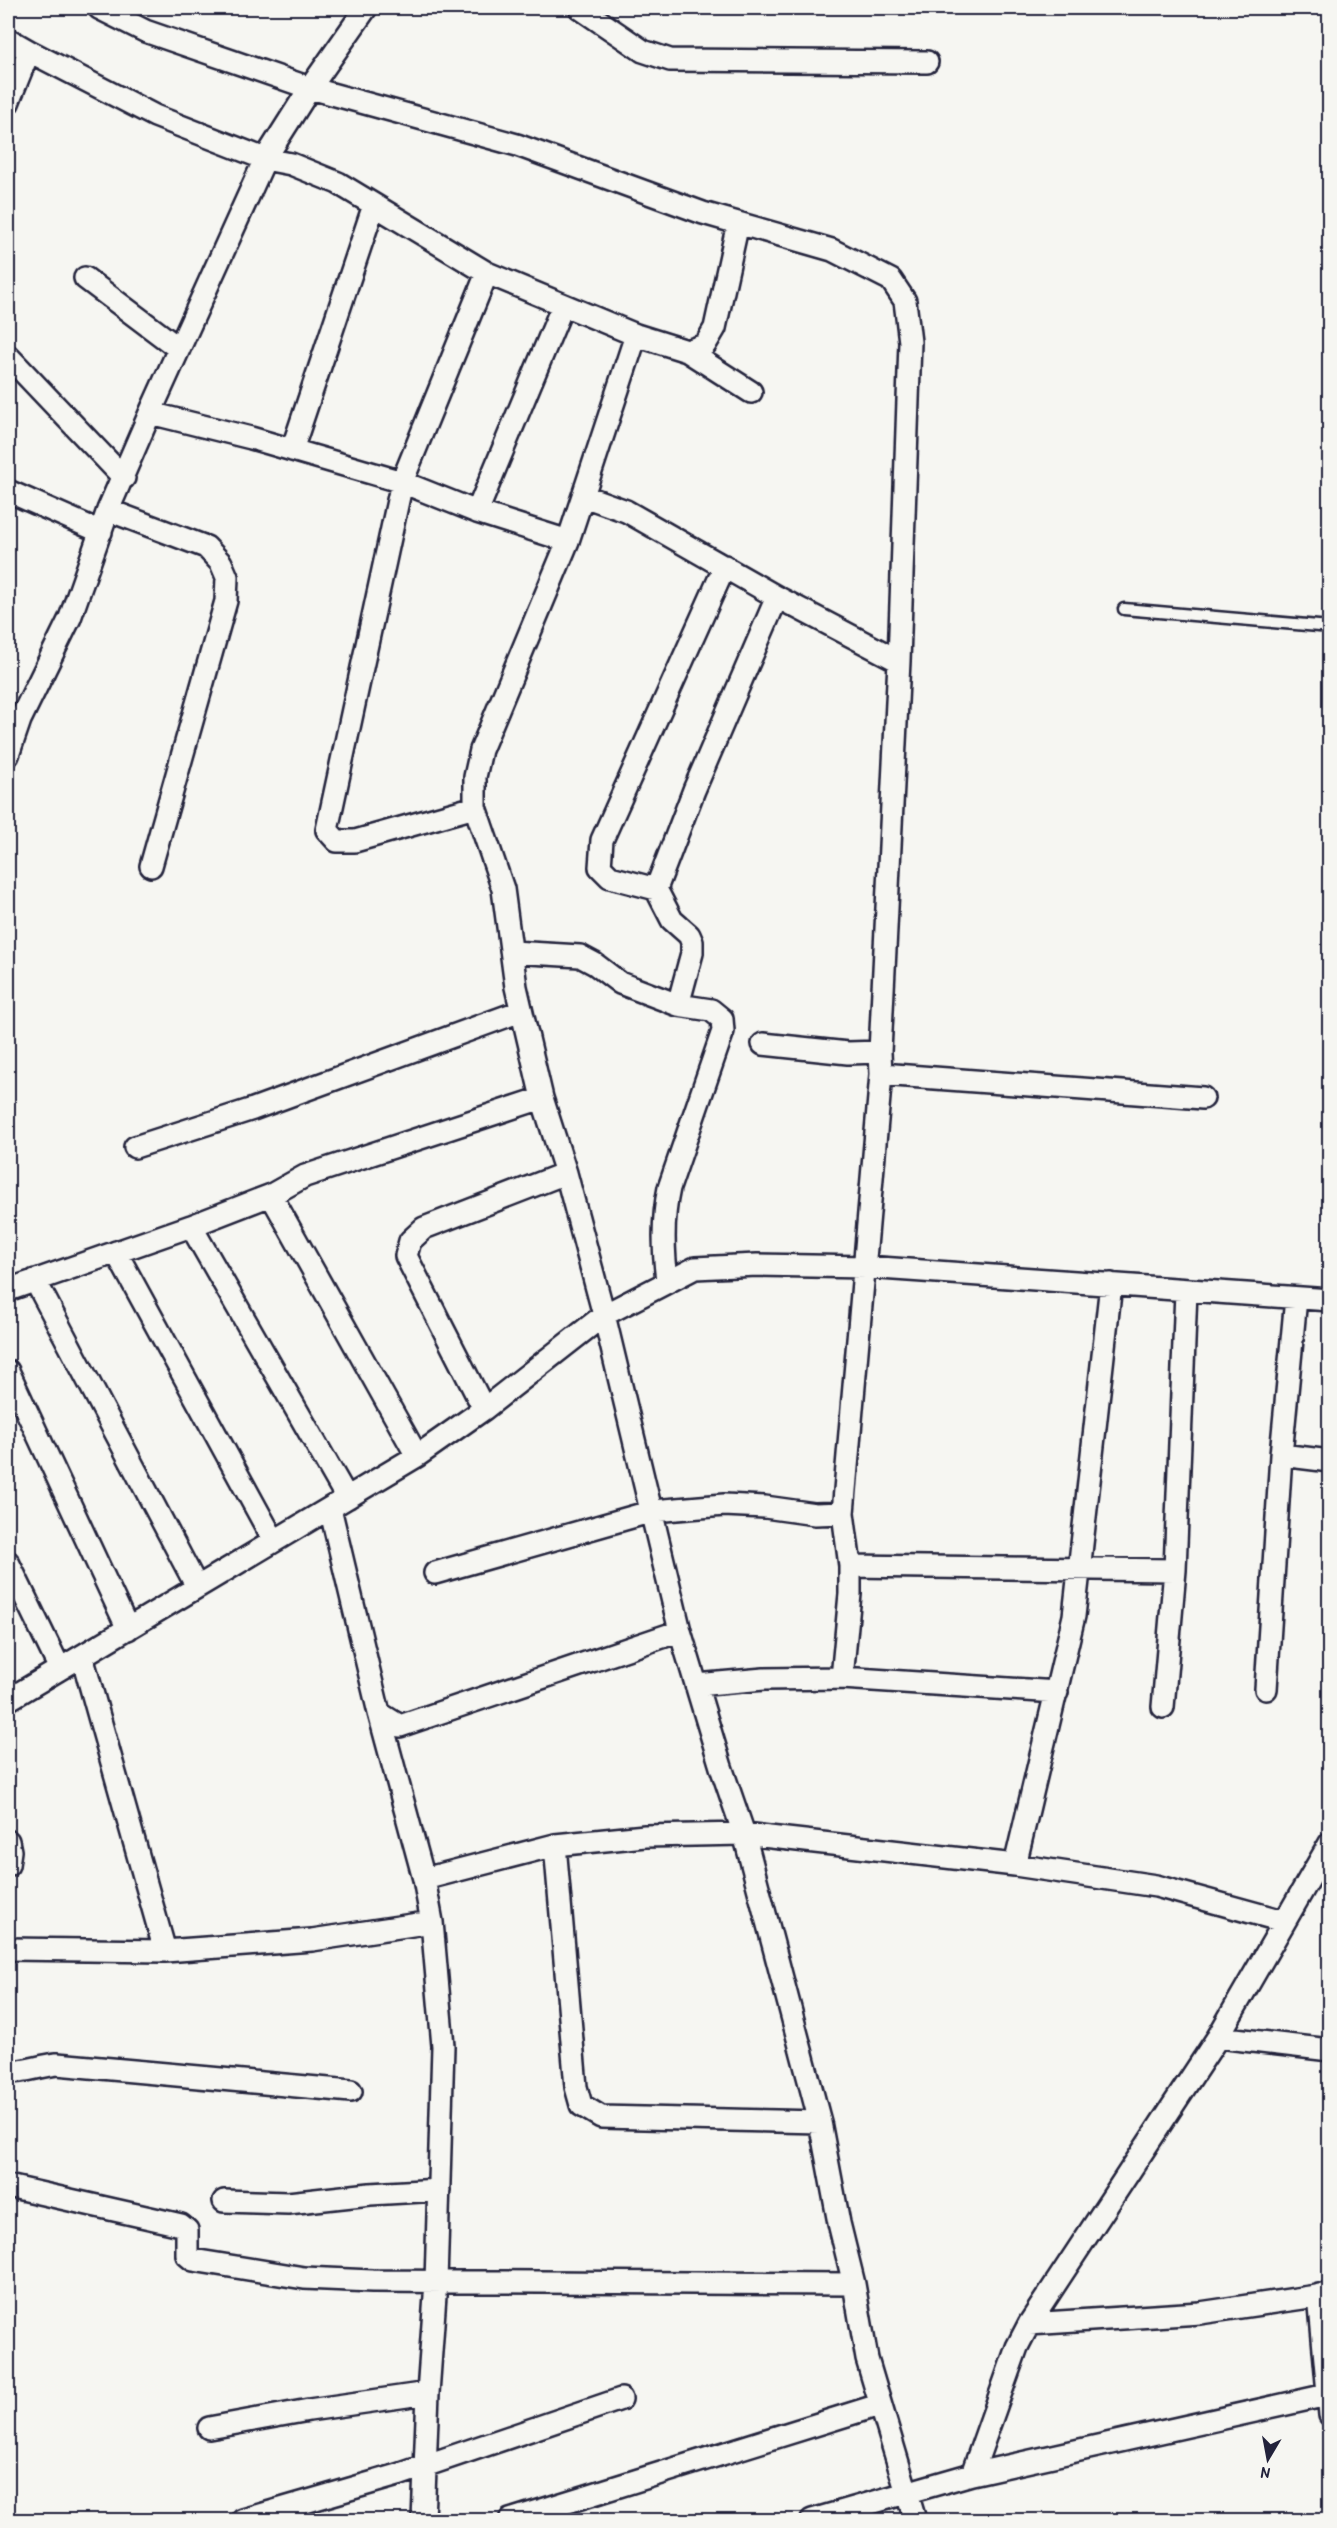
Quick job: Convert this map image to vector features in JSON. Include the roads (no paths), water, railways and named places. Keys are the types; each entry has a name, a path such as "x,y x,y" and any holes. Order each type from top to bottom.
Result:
{"street":[{"path":"99,8 145,31 310,88 517,145 703,213 832,250 891,280 905,301 910,342 899,660 880,1052 881,1074 843,1513 850,1566 850,1594 842,1678"},
{"path":"8,755 20,720 70,618 108,510 124,478 178,348 265,159 357,11"},
{"path":"592,11 643,51 670,60 927,62"},
{"path":"8,39 155,116 265,159 291,164 328,179 487,273 636,335 687,351 751,392"},
{"path":"8,103 29,51"},
{"path":"291,450 374,205"},
{"path":"687,351 705,345 715,328 738,224"},
{"path":"475,807 355,842 337,841 327,830 402,482 487,273"},
{"path":"85,278 178,348"},
{"path":"477,512 563,305"},
{"path":"636,335 568,541 481,750 475,777 475,807 503,889 516,987 542,1098 566,1173 604,1315 680,1631 744,1834 820,2122 839,2223 854,2284 867,2359 915,2520"},
{"path":"8,356 124,478"},
{"path":"150,413 402,482 477,512 568,541"},
{"path":"8,491 101,532"},
{"path":"584,496 626,511 777,597 899,660"},
{"path":"108,510 206,547 221,563 227,577 226,601 151,866"},
{"path":"678,1005 693,942 689,935 672,920 656,889 610,877 600,867 602,840 725,566"},
{"path":"656,889 694,790 777,597"},
{"path":"512,952 580,956 620,983 678,1005 711,1010 722,1018 723,1031 669,1188 664,1210 663,1238 667,1280"},
{"path":"135,1147 253,1109 521,1011"},
{"path":"763,1044 848,1053 880,1052"},
{"path":"881,1074 1203,1098"},
{"path":"8,1290 191,1226 271,1195 305,1176 542,1098"},
{"path":"484,1409 406,1256 410,1241 424,1228 446,1218 566,1173"},
{"path":"271,1195 417,1456"},
{"path":"191,1226 339,1503 379,1713 424,1879 432,1922 443,2046 436,2282 428,2393 423,2520"},
{"path":"116,1252 274,1541"},
{"path":"8,1700 417,1456 484,1409 604,1315 667,1280 695,1268 726,1265 866,1267 1329,1300"},
{"path":"35,1280 197,1587"},
{"path":"1015,1865 1074,1616 1081,1570 1111,1284"},
{"path":"1162,1707 1175,1570 1186,1290"},
{"path":"1266,1689 1281,1455 1296,1298"},
{"path":"8,1371 128,1629"},
{"path":"1281,1455 1329,1461"},
{"path":"435,1573 652,1511 724,1506 765,1507 815,1514 843,1513"},
{"path":"8,1562 60,1669"},
{"path":"850,1566 1175,1570"},
{"path":"379,1713 400,1726 680,1631"},
{"path":"82,1656 165,1951"},
{"path":"696,1685 764,1679 842,1678 1057,1692"},
{"path":"424,1879 555,1845 645,1836 744,1834 1015,1865 1156,1886 1283,1922"},
{"path":"8,1841 10,1851 8,1865"},
{"path":"555,1845 576,2087 581,2105 600,2117 820,2122"},
{"path":"972,2474 1017,2347 1029,2324 1218,2037 1283,1922 1327,1852"},
{"path":"8,1949 165,1951 312,1940 432,1922"},
{"path":"1218,2037 1329,2050"},
{"path":"8,2072 25,2072 39,2066 57,2064 351,2091"},
{"path":"8,2186 181,2225 187,2230 187,2255 201,2262 304,2278 436,2282 854,2284"},
{"path":"224,2201 288,2203 370,2194 439,2190"},
{"path":"812,2520 972,2474 1328,2405 1324,2294 1200,2313 1029,2324"},
{"path":"209,2428 309,2410 428,2393"},
{"path":"243,2520 426,2466 621,2399"},
{"path":"510,2520 879,2405"}],"lane":[{"path":"1124,609 1329,627"}]}
